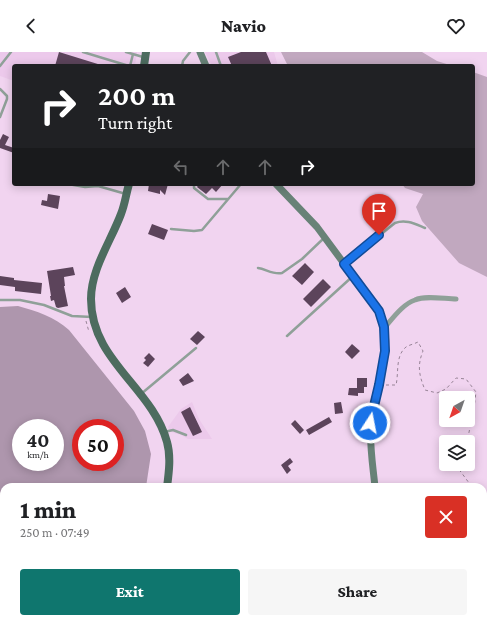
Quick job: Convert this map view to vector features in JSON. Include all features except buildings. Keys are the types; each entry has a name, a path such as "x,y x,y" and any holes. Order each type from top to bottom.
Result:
{"main road":[{"path":"200,52 205,64"},
{"path":"128,186 122,212 96,273 92,287 89,317 102,345 112,360 141,395 164,432 169,452 170,470 168,483"},
{"path":"278,186 317,227 379,311 384,327 385,351 370,423 375,483"}],"street":[{"path":"384,327 405,307 416,299 456,299"}],"lane":[{"path":"0,66 11,52"},
{"path":"83,52 122,64"},
{"path":"126,52 145,55"},
{"path":"182,64 190,52"},
{"path":"216,52 221,64"},
{"path":"130,64 133,54"},
{"path":"0,89 7,96 7,99 0,117"},
{"path":"79,186 91,186"},
{"path":"100,186 126,194"},
{"path":"194,186 194,188 208,199 229,199"},
{"path":"171,228 194,231 202,230 239,186"},
{"path":"344,264 395,223 407,221 425,228"},
{"path":"258,268 263,268 274,273 282,273 302,259 324,237"},
{"path":"287,336 353,276"},
{"path":"0,300 20,300 44,305 72,316 89,317"},
{"path":"141,395 196,348"},
{"path":"164,432 173,430 186,435"}],"path":[{"path":"89,317 89,332"},
{"path":"379,385 396,385 398,376 398,361 405,348 418,342 423,351 418,362 420,376 425,390 438,393 446,389 456,378 466,379 476,392 468,435"},
{"path":"460,471 469,483"}],"shaded area":[{"path":"0,52 137,52 135,64 12,64 12,80 0,76"},
{"path":"205,52 274,52 277,64 211,64"},
{"path":"281,52 422,52 437,61 447,64 287,64"},
{"path":"475,73 487,77 487,277 459,263 422,221 416,207 423,194 405,188 404,186 475,186"},
{"path":"18,306 32,310 58,321 69,330 134,411 145,431 151,454 147,483 0,483 0,307"},
{"path":"192,402 199,419 212,439 188,439 171,432 168,427 181,409"}],"route":[{"path":"370,423 385,351 384,327 379,311 344,264 379,235"}]}
